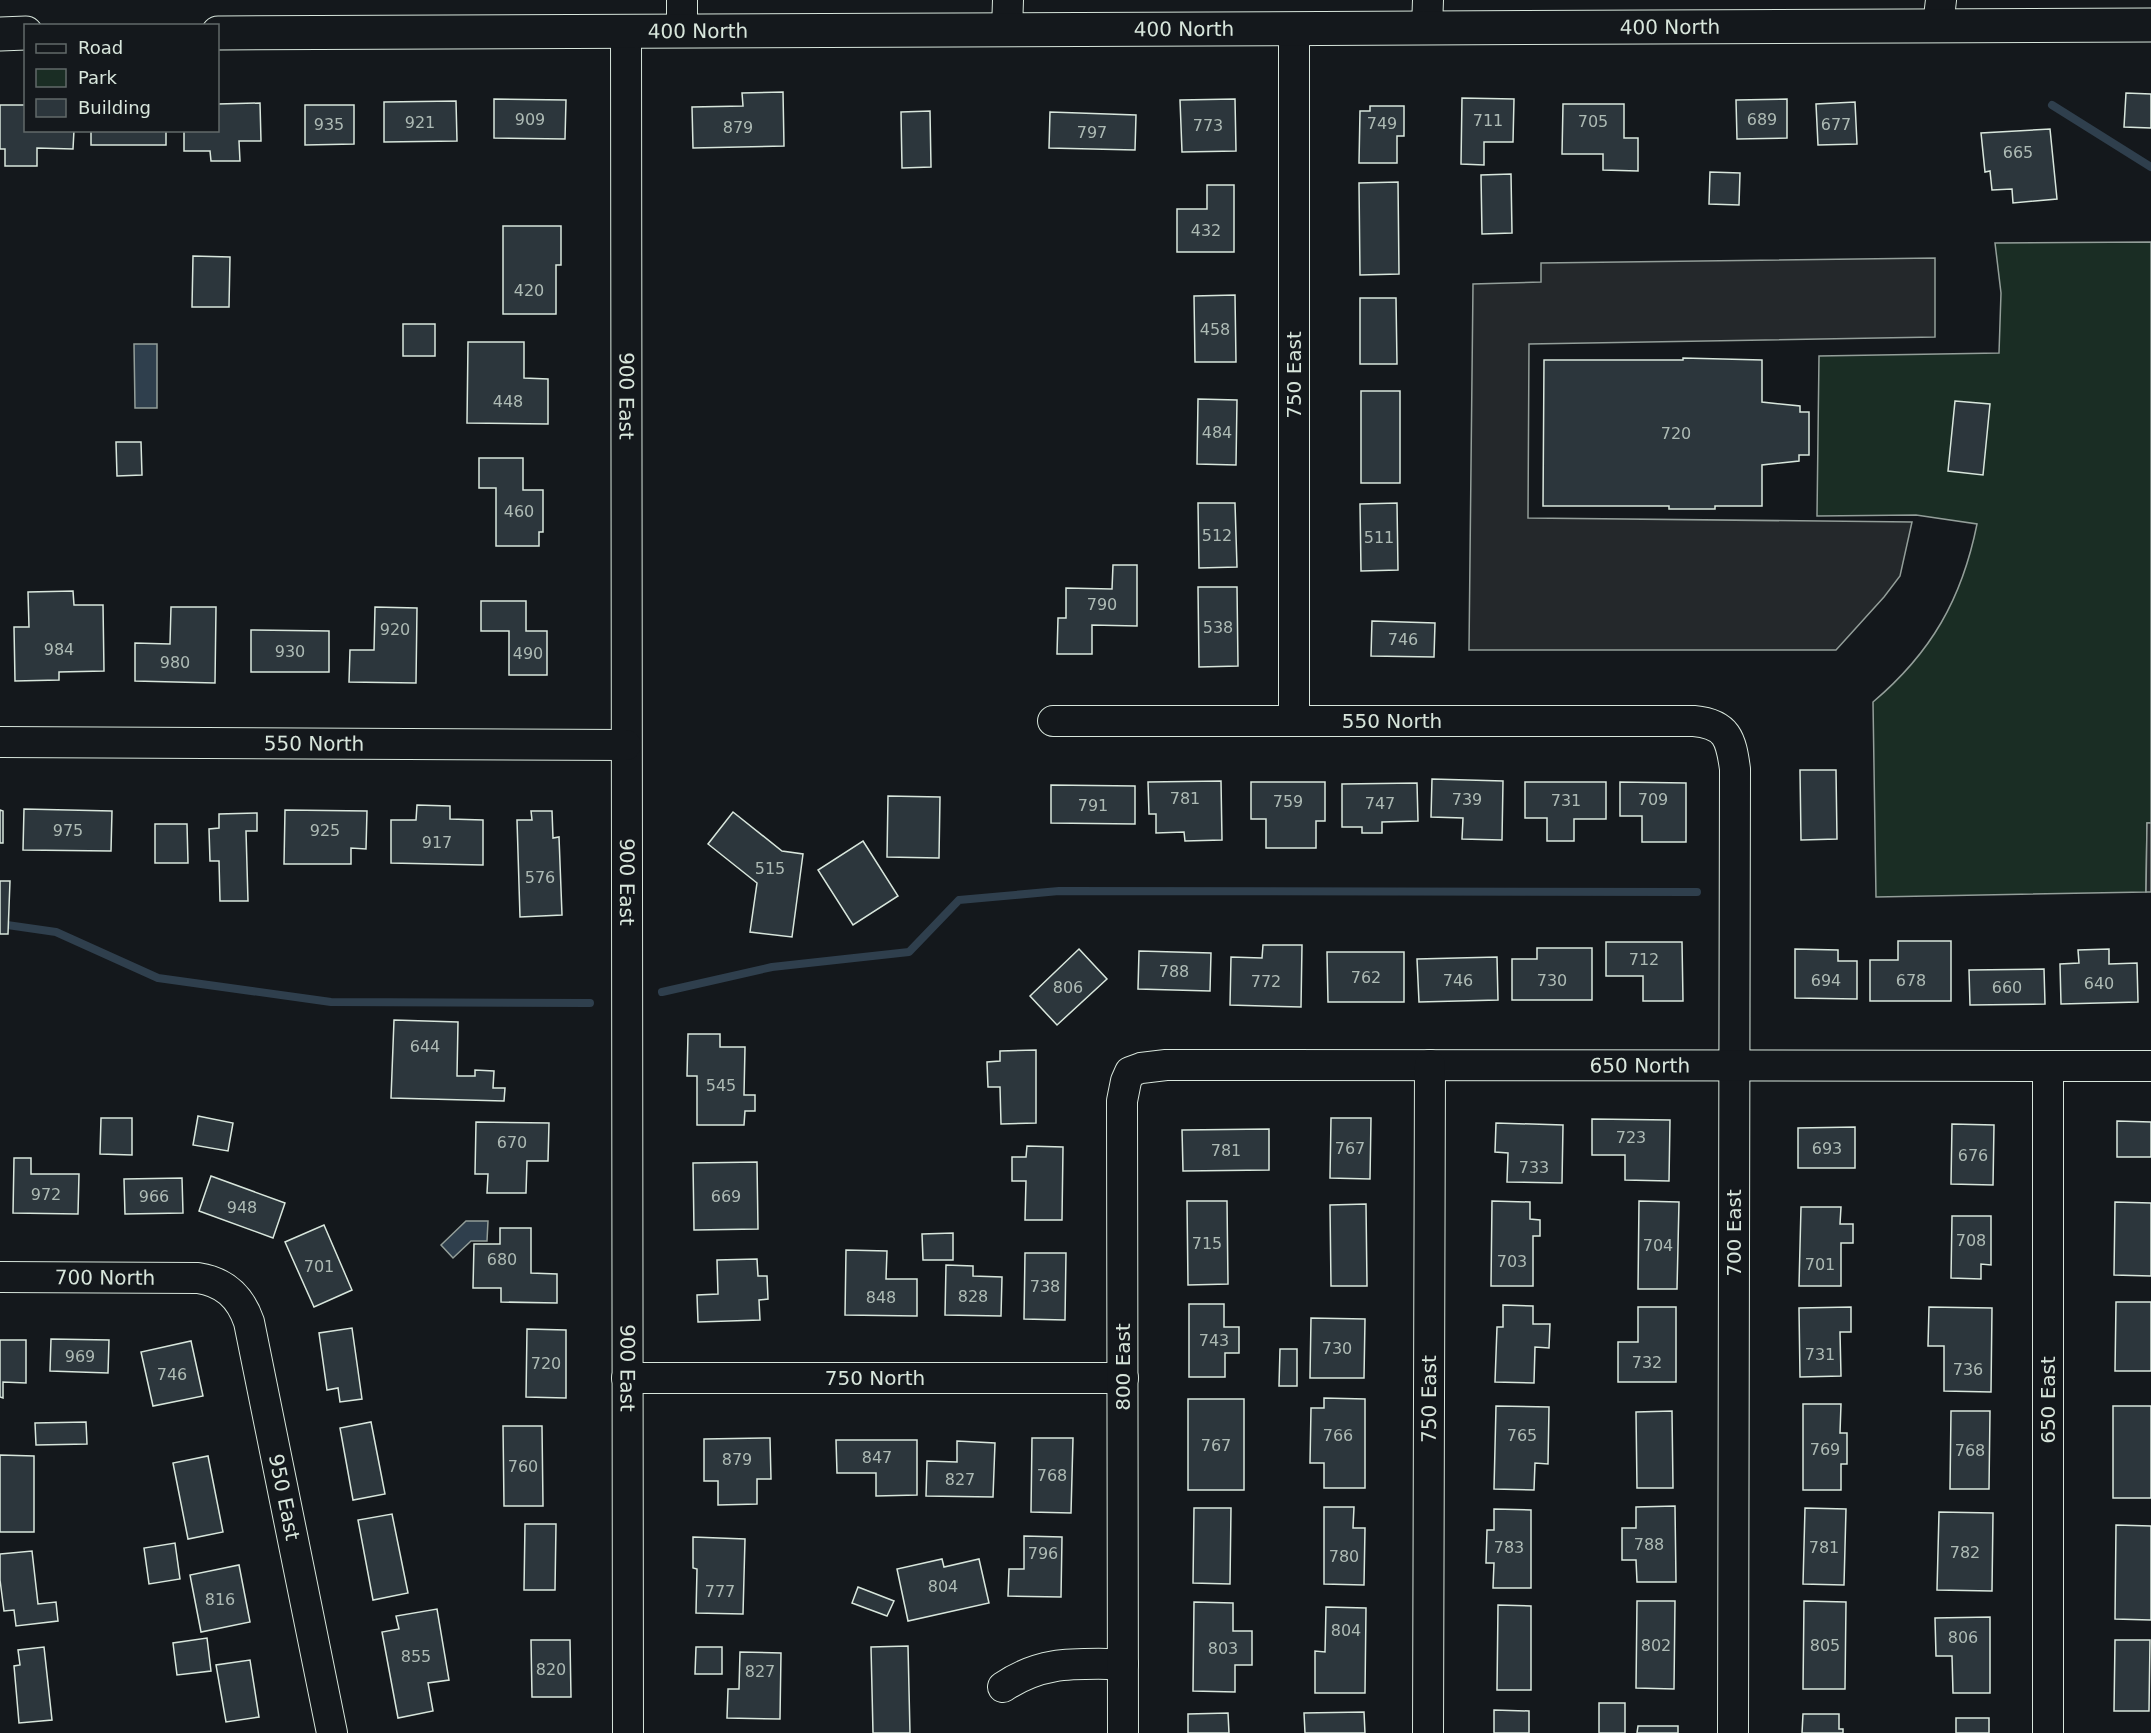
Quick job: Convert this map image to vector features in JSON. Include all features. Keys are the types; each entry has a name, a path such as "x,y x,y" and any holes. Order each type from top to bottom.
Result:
{"main road":[{"name":"400 North","path":"219,33 626,32 682,16 1008,15 1294,29 1427,14 1940,13 2151,25"},
{"path":"0,34 24,33"}],"street":[{"name":"750 East","path":"1294,29 1294,721"},
{"name":"900 East","path":"626,32 628,1733"},
{"name":"550 North","path":"1053,721 1694,721 1714,724 1726,735"},
{"name":"700 East","path":"1726,735 1735,769 1733,1733"},
{"name":"550 North","path":"0,742 626,745"},
{"name":"650 North","path":"1130,1072 1141,1068 1166,1065 2151,1066"},
{"name":"750 East","path":"1428,1733 1430,1065"},
{"name":"650 East","path":"2048,1066 2048,1733"},
{"name":"800 East","path":"1123,1733 1122,1101 1130,1072"},
{"name":"700 North","path":"0,1277 175,1277 208,1280"},
{"name":"950 East","path":"208,1280 227,1288 235,1296 241,1303 249,1322 332,1733"},
{"name":"750 North","path":"627,1378 1123,1378"},
{"path":"1002,1687 1020,1676 1041,1668 1062,1664 1123,1664"}],"green space":[{"path":"2151,242 2151,823 2147,823 2146,892 1876,897 1873,702 1912,664 1941,623 1963,577 1977,524 1916,515 1817,516 1819,356 1999,353 2001,293 1995,243"}],"shaded area":[{"path":"1935,258 1935,337 1529,344 1528,518 1912,522 1900,576 1836,650 1469,650 1473,284 1541,282 1541,263"},
{"path":"2147,823 2151,823 2151,892 2146,892"}],"water":[{"path":"134,344 157,344 157,408 135,408"},
{"path":"466,1221 488,1221 487,1241 471,1241 453,1258 441,1245"}],"building":[{"path":"783,92 784,146 693,148 692,107 743,106 742,93"},
{"path":"2126,93 2151,94 2151,128 2124,127"},
{"path":"1462,98 1514,99 1513,142 1484,142 1484,165 1461,164"},
{"path":"494,99 566,100 565,139 494,138"},
{"path":"1235,99 1236,151 1182,152 1180,100"},
{"path":"1787,99 1787,138 1737,139 1736,100"},
{"path":"456,101 457,141 384,142 384,102"},
{"path":"1855,102 1857,144 1818,145 1816,104"},
{"path":"260,103 261,141 239,141 240,161 211,161 210,151 184,151 184,132 219,132 219,104"},
{"path":"1563,104 1624,104 1624,138 1638,138 1638,171 1603,170 1603,154 1562,154"},
{"path":"0,105 24,105 24,132 74,132 73,149 37,148 37,166 5,166 5,149 0,149"},
{"path":"305,105 354,105 354,144 305,145"},
{"path":"1370,106 1404,106 1404,136 1397,136 1397,163 1359,163 1360,111 1370,111"},
{"path":"930,111 931,167 902,168 901,112"},
{"path":"1050,112 1136,115 1135,150 1049,148"},
{"path":"2050,129 2057,199 2013,203 2012,189 1992,190 1990,171 1985,172 1981,133"},
{"path":"91,132 166,132 166,145 91,145"},
{"path":"1710,172 1740,173 1739,205 1709,204"},
{"path":"1511,174 1512,233 1482,234 1481,175"},
{"path":"1398,182 1399,274 1360,275 1359,183"},
{"path":"1207,185 1234,185 1234,252 1177,252 1177,209 1207,209"},
{"path":"503,226 561,226 561,265 556,265 556,314 503,314"},
{"path":"193,256 230,257 229,307 192,307"},
{"path":"1235,295 1236,362 1195,362 1194,296"},
{"path":"1360,298 1396,298 1397,364 1360,364"},
{"path":"403,324 435,324 435,356 403,356"},
{"path":"468,342 524,342 524,378 548,379 548,424 467,423"},
{"path":"1683,358 1762,360 1762,402 1800,406 1800,412 1809,412 1809,455 1799,455 1799,461 1762,465 1762,506 1669,509 1669,506 1543,506 1544,360 1683,360"},
{"path":"1361,391 1400,391 1400,483 1361,483"},
{"path":"1198,399 1237,400 1236,465 1197,464"},
{"path":"1955,401 1990,404 1983,475 1948,471"},
{"path":"116,442 141,442 142,475 117,476"},
{"path":"479,458 523,458 523,490 543,490 543,532 539,532 539,546 496,546 496,488 479,488"},
{"path":"1198,503 1235,503 1237,567 1199,568"},
{"path":"1397,503 1398,570 1361,571 1360,504"},
{"path":"1113,565 1137,565 1137,626 1092,625 1092,654 1057,654 1058,618 1066,618 1066,588 1112,589"},
{"path":"1198,587 1237,587 1238,666 1199,667"},
{"path":"73,591 74,605 103,605 104,671 59,672 59,680 15,681 14,627 29,627 28,592"},
{"path":"481,601 526,601 526,631 547,631 547,675 509,675 509,631 481,631"},
{"path":"171,607 216,607 215,683 135,681 135,643 170,644"},
{"path":"375,607 417,608 416,683 349,682 350,650 374,650"},
{"path":"1372,621 1435,623 1434,657 1371,656"},
{"path":"251,630 329,631 329,672 251,672"},
{"path":"1800,770 1836,770 1837,839 1801,840"},
{"path":"1432,779 1503,781 1502,840 1462,839 1463,818 1431,817"},
{"path":"1221,781 1222,840 1185,841 1184,832 1156,833 1156,814 1149,814 1148,782"},
{"path":"1251,782 1325,782 1325,821 1316,821 1316,848 1266,848 1266,819 1251,819"},
{"path":"1525,782 1606,782 1606,819 1574,819 1574,841 1547,841 1547,818 1525,818"},
{"path":"1620,782 1686,783 1686,842 1642,842 1642,816 1620,816"},
{"path":"1417,783 1418,821 1382,822 1382,833 1362,833 1362,827 1342,827 1342,784"},
{"path":"1051,785 1135,786 1135,824 1051,823"},
{"path":"888,796 940,797 939,858 887,857"},
{"path":"417,805 450,806 450,819 483,820 483,865 391,863 391,820 416,820"},
{"path":"24,809 112,811 111,851 23,850"},
{"path":"0,810 3,811 3,843 0,843"},
{"path":"285,810 367,811 366,849 351,848 351,864 284,864"},
{"path":"531,811 552,811 553,838 559,837 562,915 520,917 517,820 532,820"},
{"path":"733,812 782,851 803,854 792,937 750,932 757,883 708,844"},
{"path":"257,813 257,831 246,831 248,901 220,901 219,861 210,861 209,829 219,828 219,814"},
{"path":"155,824 187,824 188,863 155,863"},
{"path":"863,841 898,896 853,925 818,870"},
{"path":"0,881 10,881 8,934 0,934"},
{"path":"1898,941 1951,941 1951,1001 1870,1001 1870,960 1898,960"},
{"path":"1606,942 1682,942 1683,1001 1643,1001 1643,976 1606,976"},
{"path":"1263,945 1302,945 1301,1007 1230,1005 1231,957 1262,958"},
{"path":"1537,948 1592,948 1592,1000 1512,1000 1512,959 1537,959"},
{"path":"1079,949 1107,979 1057,1025 1030,996"},
{"path":"1795,949 1838,950 1838,961 1857,961 1857,999 1795,998"},
{"path":"2109,949 2109,964 2137,963 2138,1002 2061,1004 2060,964 2079,963 2078,950"},
{"path":"1139,951 1211,953 1210,991 1138,989"},
{"path":"1327,952 1404,952 1404,1002 1328,1002"},
{"path":"1497,957 1498,1000 1419,1002 1417,959"},
{"path":"2044,969 2045,1004 1970,1005 1969,970"},
{"path":"394,1020 458,1022 457,1076 475,1076 475,1070 494,1071 493,1088 505,1088 504,1101 391,1098"},
{"path":"688,1034 720,1034 720,1047 745,1047 744,1095 755,1095 755,1111 745,1111 744,1125 697,1125 697,1076 687,1076"},
{"path":"1036,1050 1036,1123 1001,1124 1000,1087 988,1087 987,1062 1000,1061 1000,1051"},
{"path":"198,1116 233,1123 228,1151 193,1145"},
{"path":"101,1118 132,1118 132,1155 100,1154"},
{"path":"1331,1118 1371,1118 1370,1179 1330,1178"},
{"path":"1592,1119 1670,1120 1669,1181 1625,1180 1625,1155 1592,1155"},
{"path":"2117,1121 2151,1122 2151,1157 2117,1157"},
{"path":"476,1122 549,1123 548,1161 527,1161 526,1193 487,1193 488,1174 475,1174"},
{"path":"1496,1123 1563,1125 1562,1183 1507,1182 1508,1153 1495,1152"},
{"path":"1952,1124 1994,1125 1993,1185 1951,1184"},
{"path":"1855,1127 1855,1168 1798,1168 1798,1128"},
{"path":"1269,1129 1269,1170 1183,1171 1182,1130"},
{"path":"1027,1146 1063,1147 1062,1220 1025,1220 1026,1181 1012,1181 1012,1157 1026,1157"},
{"path":"14,1158 31,1158 31,1174 79,1174 78,1214 13,1213"},
{"path":"757,1162 758,1229 694,1230 693,1163"},
{"path":"211,1176 285,1203 273,1238 199,1211"},
{"path":"182,1178 183,1213 125,1214 124,1179"},
{"path":"1187,1201 1227,1201 1228,1284 1188,1285"},
{"path":"1492,1201 1530,1202 1530,1219 1540,1220 1540,1236 1533,1236 1533,1286 1491,1286"},
{"path":"1639,1201 1679,1202 1677,1289 1638,1289"},
{"path":"2115,1202 2151,1203 2151,1276 2114,1275"},
{"path":"1366,1204 1367,1286 1331,1286 1330,1205"},
{"path":"1801,1207 1841,1207 1840,1224 1853,1224 1853,1243 1841,1243 1841,1286 1799,1286"},
{"path":"1952,1216 1991,1216 1991,1265 1981,1264 1981,1279 1951,1278"},
{"path":"324,1225 352,1290 314,1307 285,1242"},
{"path":"500,1228 531,1228 531,1273 557,1274 557,1303 501,1302 501,1288 473,1288 474,1244 500,1244"},
{"path":"953,1233 953,1260 923,1260 922,1234"},
{"path":"846,1250 887,1251 886,1279 917,1279 917,1316 845,1315"},
{"path":"1025,1253 1066,1253 1065,1320 1024,1319"},
{"path":"757,1259 758,1276 767,1276 768,1299 759,1300 760,1320 698,1322 697,1295 718,1294 717,1260"},
{"path":"946,1265 973,1266 973,1276 1002,1277 1001,1316 945,1315"},
{"path":"2116,1302 2151,1302 2151,1371 2115,1371"},
{"path":"1189,1304 1224,1304 1224,1327 1239,1327 1239,1353 1225,1353 1225,1377 1189,1377"},
{"path":"1503,1305 1533,1306 1533,1324 1550,1324 1549,1348 1535,1347 1534,1383 1495,1382 1497,1327 1503,1327"},
{"path":"1638,1307 1676,1307 1676,1382 1618,1382 1618,1342 1638,1342"},
{"path":"1851,1307 1851,1332 1840,1332 1841,1376 1800,1377 1799,1308"},
{"path":"1929,1307 1992,1308 1991,1392 1944,1391 1944,1346 1928,1346"},
{"path":"1311,1318 1365,1319 1364,1378 1310,1378"},
{"path":"352,1328 362,1399 340,1402 338,1388 327,1390 319,1333"},
{"path":"527,1329 566,1330 566,1398 526,1397"},
{"path":"51,1339 109,1340 108,1373 50,1371"},
{"path":"0,1340 26,1340 26,1383 3,1382 3,1398 0,1397"},
{"path":"191,1341 203,1396 153,1406 141,1352"},
{"path":"1280,1349 1297,1349 1297,1386 1279,1386"},
{"path":"1324,1398 1365,1399 1365,1488 1324,1488 1324,1463 1310,1463 1311,1408 1324,1408"},
{"path":"1188,1399 1244,1399 1244,1490 1188,1490"},
{"path":"1803,1404 1841,1404 1840,1433 1847,1433 1847,1464 1841,1464 1841,1490 1803,1490"},
{"path":"1496,1406 1549,1407 1548,1464 1535,1463 1534,1490 1494,1489"},
{"path":"2113,1406 2151,1406 2151,1498 2113,1498"},
{"path":"1672,1411 1673,1488 1637,1488 1636,1412"},
{"path":"1951,1411 1990,1411 1989,1489 1950,1489"},
{"path":"86,1422 87,1444 36,1445 35,1423"},
{"path":"371,1422 385,1494 353,1500 340,1428"},
{"path":"503,1426 542,1426 543,1506 504,1506"},
{"path":"770,1438 771,1479 757,1479 757,1504 718,1505 718,1481 704,1481 704,1439"},
{"path":"1032,1438 1073,1438 1071,1513 1031,1512"},
{"path":"836,1440 917,1440 917,1495 876,1496 876,1473 837,1473"},
{"path":"957,1441 995,1443 993,1497 926,1496 927,1461 957,1462"},
{"path":"0,1455 34,1456 34,1532 0,1532"},
{"path":"208,1456 223,1532 188,1539 173,1463"},
{"path":"1675,1506 1676,1582 1637,1582 1636,1560 1622,1560 1622,1528 1636,1528 1636,1507"},
{"path":"1324,1507 1354,1507 1353,1528 1365,1528 1364,1585 1324,1584"},
{"path":"1194,1508 1231,1508 1230,1584 1193,1583"},
{"path":"1805,1508 1846,1509 1844,1585 1803,1584"},
{"path":"1494,1509 1531,1510 1531,1588 1493,1588 1494,1563 1486,1563 1487,1530 1494,1530"},
{"path":"1939,1512 1993,1513 1992,1591 1937,1590"},
{"path":"392,1514 408,1593 373,1600 358,1520"},
{"path":"525,1524 556,1524 555,1590 524,1590"},
{"path":"2116,1525 2151,1526 2151,1620 2115,1619"},
{"path":"1024,1536 1062,1537 1061,1597 1008,1596 1009,1569 1024,1569"},
{"path":"693,1537 745,1539 743,1614 696,1613 697,1569 693,1568"},
{"path":"175,1543 180,1579 149,1584 144,1548"},
{"path":"32,1551 38,1604 56,1602 58,1621 16,1626 14,1610 4,1611 0,1580 0,1554"},
{"path":"942,1559 944,1567 979,1559 989,1603 908,1621 897,1569"},
{"path":"239,1565 250,1622 201,1632 190,1575"},
{"path":"858,1587 894,1601 887,1616 852,1603"},
{"path":"1637,1601 1675,1601 1674,1689 1636,1688"},
{"path":"1804,1601 1846,1602 1845,1689 1803,1689"},
{"path":"1194,1602 1233,1603 1233,1631 1252,1631 1252,1665 1235,1665 1235,1692 1193,1691"},
{"path":"1498,1605 1531,1606 1531,1690 1497,1690"},
{"path":"1326,1607 1366,1608 1365,1693 1315,1693 1315,1651 1325,1652"},
{"path":"437,1609 449,1680 428,1683 433,1711 398,1718 382,1632 399,1629 396,1616"},
{"path":"1990,1617 1990,1693 1953,1693 1952,1656 1936,1656 1935,1618"},
{"path":"207,1638 211,1671 177,1675 173,1643"},
{"path":"531,1640 570,1640 571,1697 532,1697"},
{"path":"2115,1640 2150,1640 2149,1711 2114,1711"},
{"path":"908,1646 910,1733 873,1733 871,1647"},
{"path":"44,1647 52,1720 19,1723 14,1666 20,1665 18,1650"},
{"path":"696,1647 722,1647 722,1674 695,1674"},
{"path":"740,1652 781,1653 780,1719 727,1718 728,1689 739,1689"},
{"path":"250,1660 259,1717 226,1722 216,1665"},
{"path":"1599,1703 1625,1703 1625,1733 1599,1733"},
{"path":"1494,1710 1529,1711 1529,1733 1494,1733"},
{"path":"1364,1712 1365,1733 1305,1733 1304,1713"},
{"path":"1228,1713 1229,1733 1188,1733 1188,1714"},
{"path":"1803,1714 1839,1714 1839,1729 1843,1729 1843,1733 1802,1733"},
{"path":"1956,1718 1989,1718 1989,1733 1956,1733"},
{"path":"1638,1726 1678,1726 1678,1733 1637,1733"}],"waterway":[{"path":"2052,105 2151,167"},
{"path":"662,992 772,967 909,952 959,900 1059,891 1697,892"},
{"path":"0,924 56,932 158,978 331,1002 590,1003"}]}
